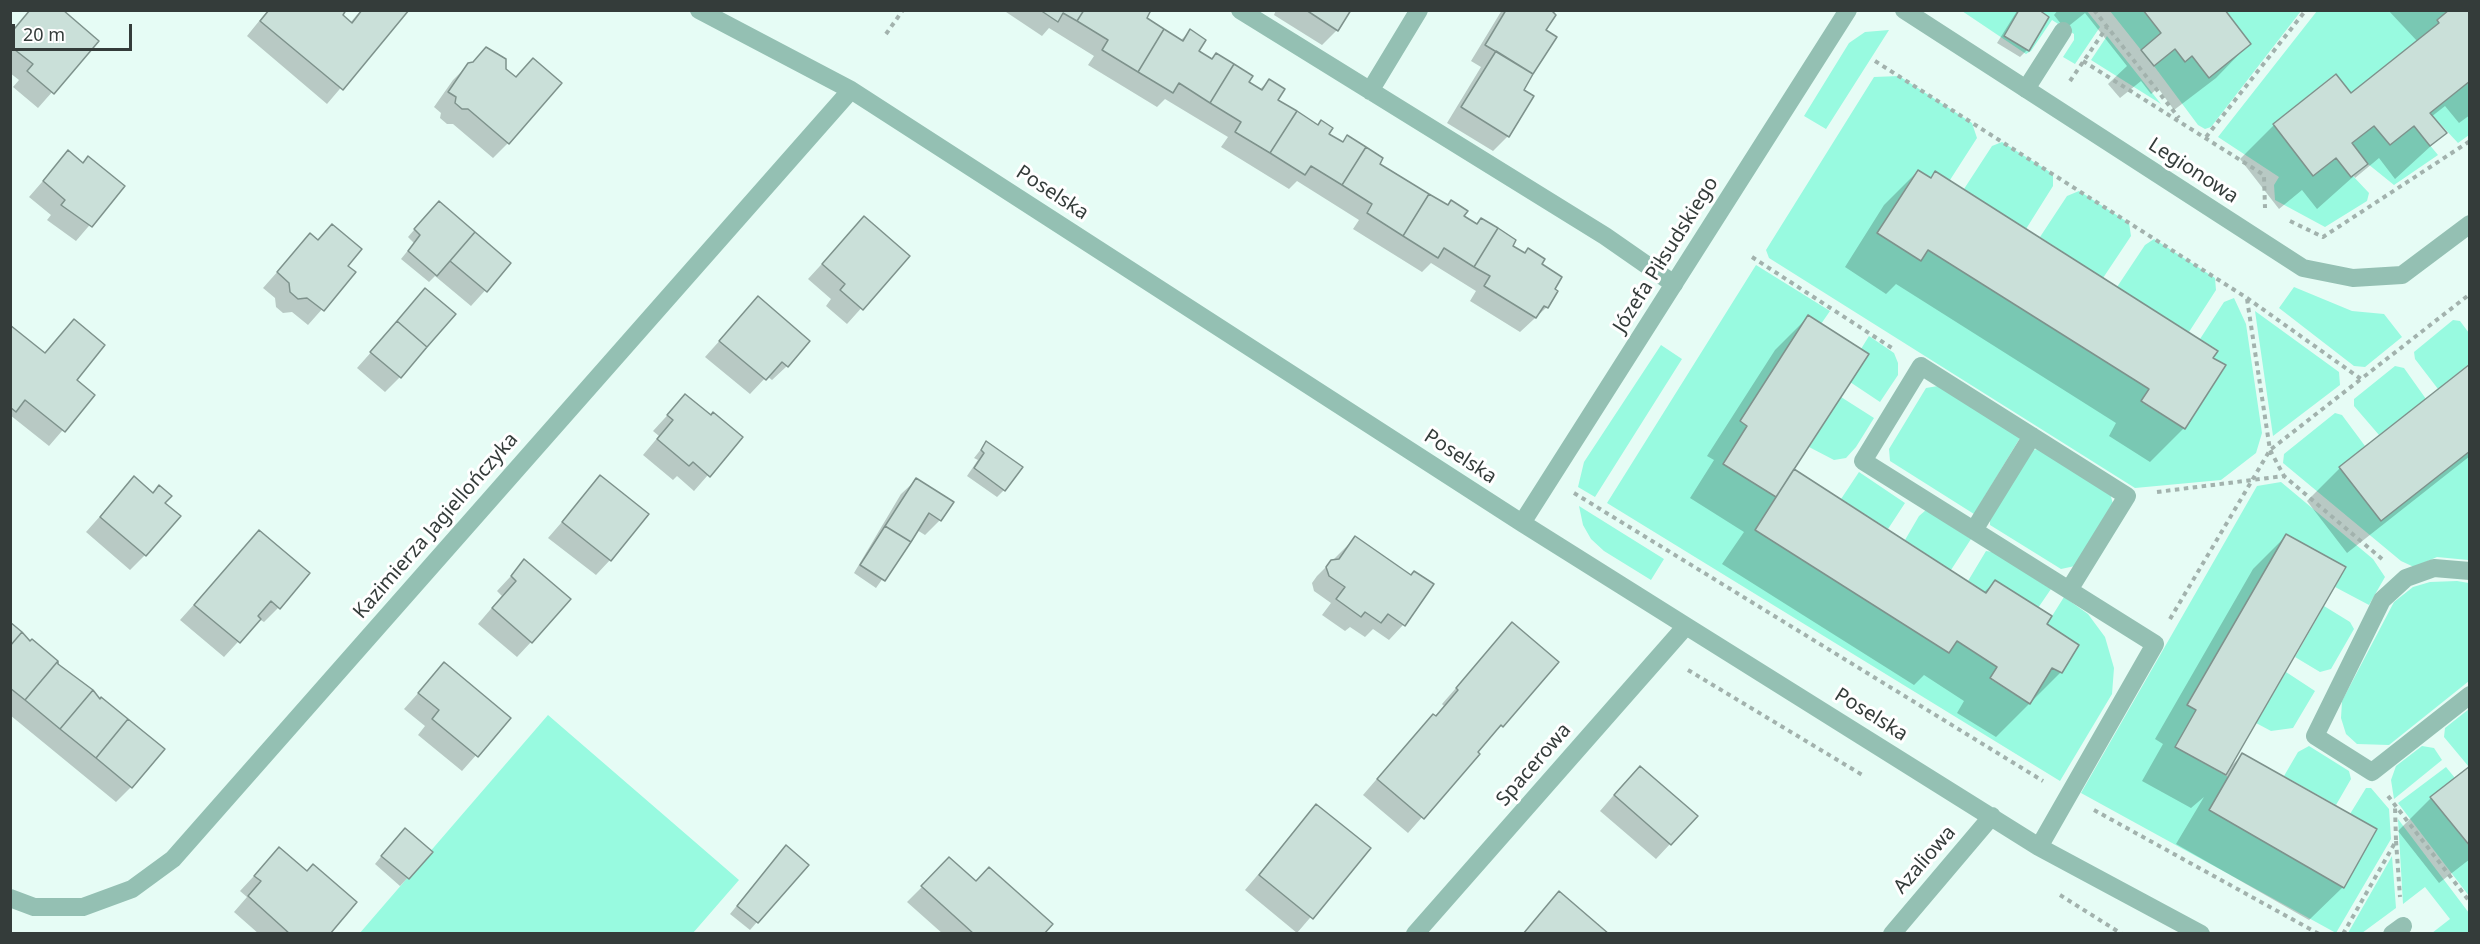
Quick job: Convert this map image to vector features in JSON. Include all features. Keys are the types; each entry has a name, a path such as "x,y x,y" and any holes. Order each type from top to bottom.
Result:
{"street":[{"name":"Poselska","path":"699,10 851,90 1522,523 2039,847 2201,933"},
{"path":"1239,10 1605,236 1674,284"},
{"path":"1370,91 1419,10"},
{"name":"Józefa Piłsudskiego","path":"1522,523 1848,10"},
{"name":"Legionowa","path":"1904,10 2303,268 2353,278 2402,274 2469,224"},
{"path":"2026,89 2063,31"},
{"name":"Kazimierza Jagiellończyka","path":"10,898 34,907 83,907 132,889 173,859 851,90"},
{"path":"2039,847 2155,644 1863,461 1921,366 2127,495 2069,590"},
{"path":"1974,530 2032,436"},
{"path":"2469,571 2433,568 2406,578 2382,600 2315,736 2372,772 2469,695"},
{"name":"Spacerowa","path":"1415,933 1686,626"},
{"name":"Azaliowa","path":"1892,933 1992,816"}],"path":[{"path":"886,34 903,10"},
{"path":"2094,10 2182,122"},
{"path":"2206,137 2306,10"},
{"path":"1875,61 2247,298 2361,379"},
{"path":"2083,61 2264,175 2265,208 2275,213"},
{"path":"2284,218 2323,237 2469,141"},
{"path":"1752,257 1921,366"},
{"path":"2155,644 2270,450 2469,294"},
{"path":"2247,298 2270,450 2284,476 2406,578"},
{"path":"2127,495 2284,476"},
{"path":"1550,478 2069,796 2319,933"},
{"path":"2372,772 2395,807 2469,902"},
{"path":"2395,807 2397,929"},
{"path":"2343,933 2396,841"}],"green space":[{"path":"1962,11 2087,11 2100,27 2075,64 2063,57 2074,40 2074,34 2052,20 2031,51 2026,54"},
{"path":"2110,11 2143,11 2161,33 2141,50"},
{"path":"2225,11 2301,11 2211,127 2205,129 2198,125 2154,66 2175,49 2185,62 2192,56 2209,77 2251,44"},
{"path":"2317,11 2449,11 2439,23 2351,93 2335,74 2273,124 2313,176 2336,158 2369,193 2367,201 2325,227 2275,200 2274,185 2279,177 2218,137"},
{"path":"1889,30 1826,129 1804,116 1849,43 1865,32"},
{"path":"2107,36 2161,104 2091,60"},
{"path":"1899,76 1972,123 1977,138 1950,180 1935,171 1931,178 1917,170 1877,233 1928,250 2149,389 2141,402 2185,429 2226,366 2213,358 2218,350 2200,339 2224,302 2234,298 2246,324 2262,433 2256,453 2221,480 2135,488 1769,258 1766,250 1874,77"},
{"path":"2469,81 2469,135 2458,143 2430,113"},
{"path":"2374,126 2414,126 2438,155 2394,185 2368,164 2352,143"},
{"path":"2002,142 2053,174 2053,186 2026,229 1964,189 1992,146"},
{"path":"2079,191 2129,223 2131,236 2103,278 2040,237 2067,196"},
{"path":"2154,239 2215,278 2216,290 2189,332 2117,287 2145,245"},
{"path":"1756,265 1830,311 1821,324 1808,315 1740,421 1747,426 1723,463 1776,497 1755,530 1949,652 1957,641 1997,667 1990,679 2030,704 2052,668 2062,673 2079,645 2047,624 2064,597 2088,614 2105,637 2114,668 2112,694 2060,781 1607,503"},
{"path":"2294,287 2352,311 2384,314 2402,337 2365,367 2354,366 2279,308"},
{"path":"2255,311 2339,372 2340,385 2273,436"},
{"path":"2453,320 2460,321 2469,333 2469,364 2438,389 2415,359 2414,352"},
{"path":"1869,336 1894,353 1898,363 1898,375 1880,402 1850,382 1861,349"},
{"path":"1661,345 1682,359 1595,497 1578,487 1584,462"},
{"path":"2395,366 2404,368 2426,399 2379,435 2354,406 2354,399"},
{"path":"1938,386 2020,438 1974,514 1890,461 1889,449 1926,388"},
{"path":"1841,397 1874,418 1856,447 1846,458 1834,460 1809,447"},
{"path":"2335,413 2342,415 2365,446 2339,467 2469,451 2468,560 2437,557 2414,567 2401,561 2283,463 2284,454"},
{"path":"2042,448 2110,493 2113,504 2075,566 2061,569 1990,525 1990,517 2029,451"},
{"path":"1859,472 1905,503 1888,529 1841,499"},
{"path":"2281,482 2373,559 2385,577 2369,605 2335,587 2346,567 2286,534 2187,704 2196,710 2175,747 2228,777 2209,810 2344,887 2377,829 2350,814 2366,788 2371,788 2389,809 2391,839 2336,933 2081,793 2257,486"},
{"path":"1579,506 1664,559 1651,580 1604,551 1591,539 1583,525"},
{"path":"1926,510 1971,539 1951,570 1905,540 1919,516"},
{"path":"1986,551 1993,552 2051,589 2038,608 1995,580 1986,593 1968,581"},
{"path":"2430,582 2469,583 2469,681 2389,745 2357,744 2346,734 2341,718 2342,701 2394,602 2413,587"},
{"path":"2324,606 2350,622 2354,629 2331,669 2320,672 2295,657"},
{"path":"2286,672 2315,691 2293,728 2271,731 2256,723"},
{"path":"2469,709 2469,767 2444,737 2445,728"},
{"path":"548,715 739,880 693,933 359,934"},
{"path":"2309,746 2349,771 2351,779 2336,805 2284,776 2298,752"},
{"path":"2422,746 2434,748 2442,760 2394,799 2391,780 2396,766"},
{"path":"2446,767 2455,778 2431,797 2469,846 2469,896 2398,803"},
{"path":"2398,819 2469,913 2469,933 2432,933 2450,919 2425,887 2403,904"},
{"path":"2392,856 2396,908 2362,933 2348,933"}],"building":[{"path":"30,10 63,10 99,41 54,94 27,71 33,64 10,46 10,34"},
{"path":"269,10 346,10 343,15 352,23 362,10 409,10 343,90 260,21"},
{"path":"1040,10 1084,10 1077,21 1063,13 1058,22"},
{"path":"1084,10 1151,10 1147,18 1164,29 1138,72 1102,50 1108,40 1077,21"},
{"path":"1306,10 1351,10 1338,31"},
{"path":"1506,10 1551,10 1556,15 1546,30 1557,37 1533,74 1485,45"},
{"path":"2019,10 2039,10 2049,17 2029,51 2004,36"},
{"path":"2143,10 2225,10 2251,44 2209,78 2192,56 2185,62 2175,49 2154,66 2141,50 2161,33"},
{"path":"2449,10 2470,10 2470,81 2430,113 2447,133 2430,146 2414,126 2390,145 2374,126 2352,143 2368,164 2351,177 2336,158 2313,176 2273,124 2336,74 2351,93 2439,23 2437,20"},
{"path":"1164,29 1183,41 1190,29 1206,40 1199,51 1212,59 1216,53 1234,64 1210,103 1179,83 1173,93 1138,72"},
{"path":"486,47 506,59 506,69 516,77 533,58 562,83 509,144 468,109 462,109 455,103 456,97 448,92 468,63 473,62"},
{"path":"1496,51 1533,74 1524,90 1534,96 1509,137 1461,107"},
{"path":"1234,64 1253,76 1249,82 1262,90 1269,79 1285,89 1278,100 1297,111 1270,153 1235,132 1241,122 1210,103"},
{"path":"1297,111 1318,125 1321,120 1333,128 1329,134 1343,142 1347,135 1366,147 1342,185 1311,166 1305,175 1270,153"},
{"path":"1366,147 1383,158 1380,164 1429,194 1403,236 1367,213 1372,204 1342,185"},
{"path":"68,150 83,163 88,156 125,186 92,227 61,205 65,200 43,181"},
{"path":"1918,170 1931,178 1935,171 2218,351 2213,358 2226,365 2185,429 2141,401 2149,389 1928,250 1921,261 1877,233"},
{"path":"1429,194 1448,205 1451,200 1468,211 1464,216 1477,224 1481,218 1498,228 1474,267 1444,248 1438,258 1403,236"},
{"path":"439,201 475,232 437,276 408,251 420,235 414,229"},
{"path":"864,216 910,256 863,310 840,290 845,284 822,264"},
{"path":"332,224 362,249 348,266 356,272 324,311 307,298 298,299 290,292 289,283 277,272 310,233 318,240"},
{"path":"1498,228 1516,240 1513,246 1525,253 1528,248 1545,259 1542,264 1562,277 1555,289 1558,291 1548,308 1544,306 1536,318 1484,286 1490,276 1474,267"},
{"path":"475,232 511,263 487,292 450,261"},
{"path":"425,288 456,314 427,347 397,321"},
{"path":"758,296 810,341 788,367 782,362 766,380 719,341"},
{"path":"1808,315 1869,354 1776,497 1723,464 1747,426 1740,421"},
{"path":"74,319 105,345 77,380 95,395 65,432 25,400 16,412 10,407 10,325 45,353"},
{"path":"397,321 427,347 401,378 370,352"},
{"path":"2470,364 2470,451 2381,521 2339,467"},
{"path":"685,394 711,415 713,412 743,437 710,477 693,462 689,466 657,439 673,420 667,415"},
{"path":"986,441 1023,467 1005,491 974,468 984,453 981,450"},
{"path":"1794,469 1986,593 1995,580 2052,616 2047,624 2079,645 2062,673 2052,668 2030,704 1990,678 1997,667 1957,641 1949,653 1755,530"},
{"path":"600,475 649,514 611,561 562,522"},
{"path":"134,476 153,493 159,485 172,496 165,503 181,516 146,556 100,517"},
{"path":"916,478 954,502 941,521 929,513 911,542 885,526"},
{"path":"885,526 911,542 885,581 860,565"},
{"path":"259,530 310,573 280,609 271,601 258,616 261,619 240,643 194,605"},
{"path":"2286,534 2346,567 2226,775 2175,747 2196,710 2187,705"},
{"path":"1355,536 1411,575 1414,571 1434,584 1405,626 1388,614 1381,623 1365,612 1361,617 1336,599 1345,587 1329,576 1326,567 1331,560 1339,559"},
{"path":"524,559 571,599 532,643 492,608 516,581 511,576"},
{"path":"10,622 22,632 10,646"},
{"path":"1512,622 1559,662 1503,727 1501,725 1478,752 1480,754 1424,819 1377,779 1433,714 1436,716 1458,690 1456,688"},
{"path":"22,632 30,641 32,639 58,661 25,700 10,688 10,646"},
{"path":"58,661 58,664 93,690 60,729 25,700"},
{"path":"444,662 511,718 478,757 432,719 439,710 418,693"},
{"path":"93,690 100,699 101,697 128,719 96,758 60,729"},
{"path":"128,719 165,749 132,788 96,758"},
{"path":"2242,753 2377,829 2344,888 2209,810"},
{"path":"1640,766 1698,816 1671,845 1614,795"},
{"path":"2470,766 2470,846 2430,797"},
{"path":"1316,804 1371,848 1313,919 1259,875"},
{"path":"405,828 433,852 409,879 381,856"},
{"path":"786,845 809,865 758,923 737,906"},
{"path":"279,847 307,871 313,864 357,902 330,934 290,934 248,896 261,881 254,876"},
{"path":"949,857 976,881 989,867 1053,924 1044,934 974,934 921,886"},
{"path":"1559,891 1609,934 1523,934"}]}
